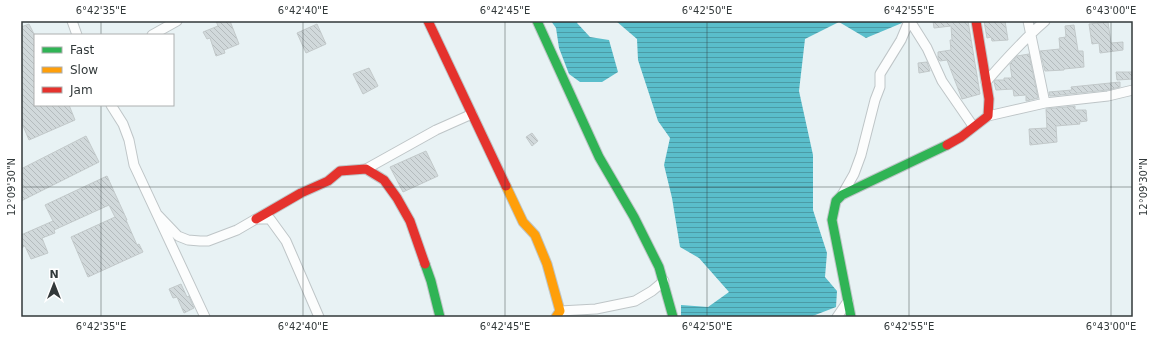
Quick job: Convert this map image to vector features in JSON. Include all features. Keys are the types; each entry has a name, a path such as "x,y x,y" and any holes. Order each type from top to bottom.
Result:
{"street":[{"path":"72,21 77,34"},
{"path":"154,34 177,21"},
{"path":"428,21 523,222 535,235 547,264 558,314 635,301 652,291 664,281"},
{"path":"537,21 599,157 634,217 659,267 673,317"},
{"path":"910,21 927,48 942,81 973,126"},
{"path":"851,317 832,220 836,201 842,195 854,174 861,155 875,100 880,87 880,74 901,40 910,21"},
{"path":"976,21 989,99 988,116"},
{"path":"1028,21 1045,103"},
{"path":"986,82 1007,57 1045,21"},
{"path":"842,195 946,146 961,137 973,126 988,116 1045,103 1108,96 1133,90"},
{"path":"112,106 123,124 134,165 205,317"},
{"path":"157,214 178,236 188,240 208,240 237,230 301,193 328,181 340,171 366,169 436,130 472,114"},
{"path":"366,169 384,180 397,198 410,221 431,281 440,317"},
{"path":"256,219 270,219 286,241 319,317"},
{"path":"837,317 848,301"}],"water":[{"path":"551,21 578,21 577,23 590,37 609,40 618,72 602,82 580,82 569,74 559,48 556,28"},
{"path":"616,21 902,21 902,23 866,38 839,22 805,39 799,91 813,155 813,210 827,253 825,277 837,291 836,307 810,317 681,317 681,305 708,307 729,292 699,258 680,247 672,198 664,165 670,138 658,121 638,60 637,39"}],"building":[{"path":"216,21 230,21 239,44 224,50 225,53 216,56 210,38 207,39 203,32 218,26"},
{"path":"933,21 968,21 980,94 962,99 947,60 940,61 938,59 938,52 951,50 951,26 934,28"},
{"path":"984,21 1005,21 1008,40 992,41 991,37 987,38"},
{"path":"1108,22 1111,43 1123,42 1123,50 1100,53 1099,43 1092,44 1089,24"},
{"path":"29,24 34,34 34,106 69,106 75,120 29,140 21,121 21,27"},
{"path":"317,24 326,44 306,53 297,33"},
{"path":"1074,25 1078,51 1083,51 1084,67 1045,71 1040,51 1060,49 1059,38 1066,37 1065,26"},
{"path":"1029,54 1038,98 1026,101 1026,95 1014,96 1013,89 996,90 995,80 1012,78 1010,64 1017,56"},
{"path":"927,62 930,71 919,73 918,63"},
{"path":"369,68 378,86 363,94 353,74"},
{"path":"1116,72 1133,72 1133,79 1117,80"},
{"path":"1120,82 1120,87 1107,90 1050,96 1049,92 1072,90 1071,87"},
{"path":"1075,106 1075,110 1086,110 1087,121 1079,122 1080,124 1056,126 1057,142 1030,145 1029,129 1047,128 1046,109"},
{"path":"532,133 538,141 532,146 526,137"},
{"path":"86,136 99,162 21,201 21,169"},
{"path":"426,151 438,176 403,192 390,167"},
{"path":"107,176 137,245 139,244 143,252 88,277 71,237 115,217 109,205 54,230 55,233 42,238 48,253 31,259 25,246 21,248 21,235 53,221 45,205"},
{"path":"181,284 187,297 189,296 194,308 184,313 177,297 173,298 169,289"}],"traffic: fast":[{"path":"537,21 599,157 634,217 659,267 673,317"},
{"path":"851,317 832,220 836,201 842,195 947,145"},
{"path":"425,264 440,317"}],"traffic: slow":[{"path":"506,186 523,222 535,235 547,264 560,311 556,317"}],"traffic: jam":[{"path":"428,21 506,186"},
{"path":"947,145 961,137 988,116 989,99 976,21"},
{"path":"256,219 301,193 328,181 340,171 366,169 384,180 397,198 410,221 425,264"}]}
